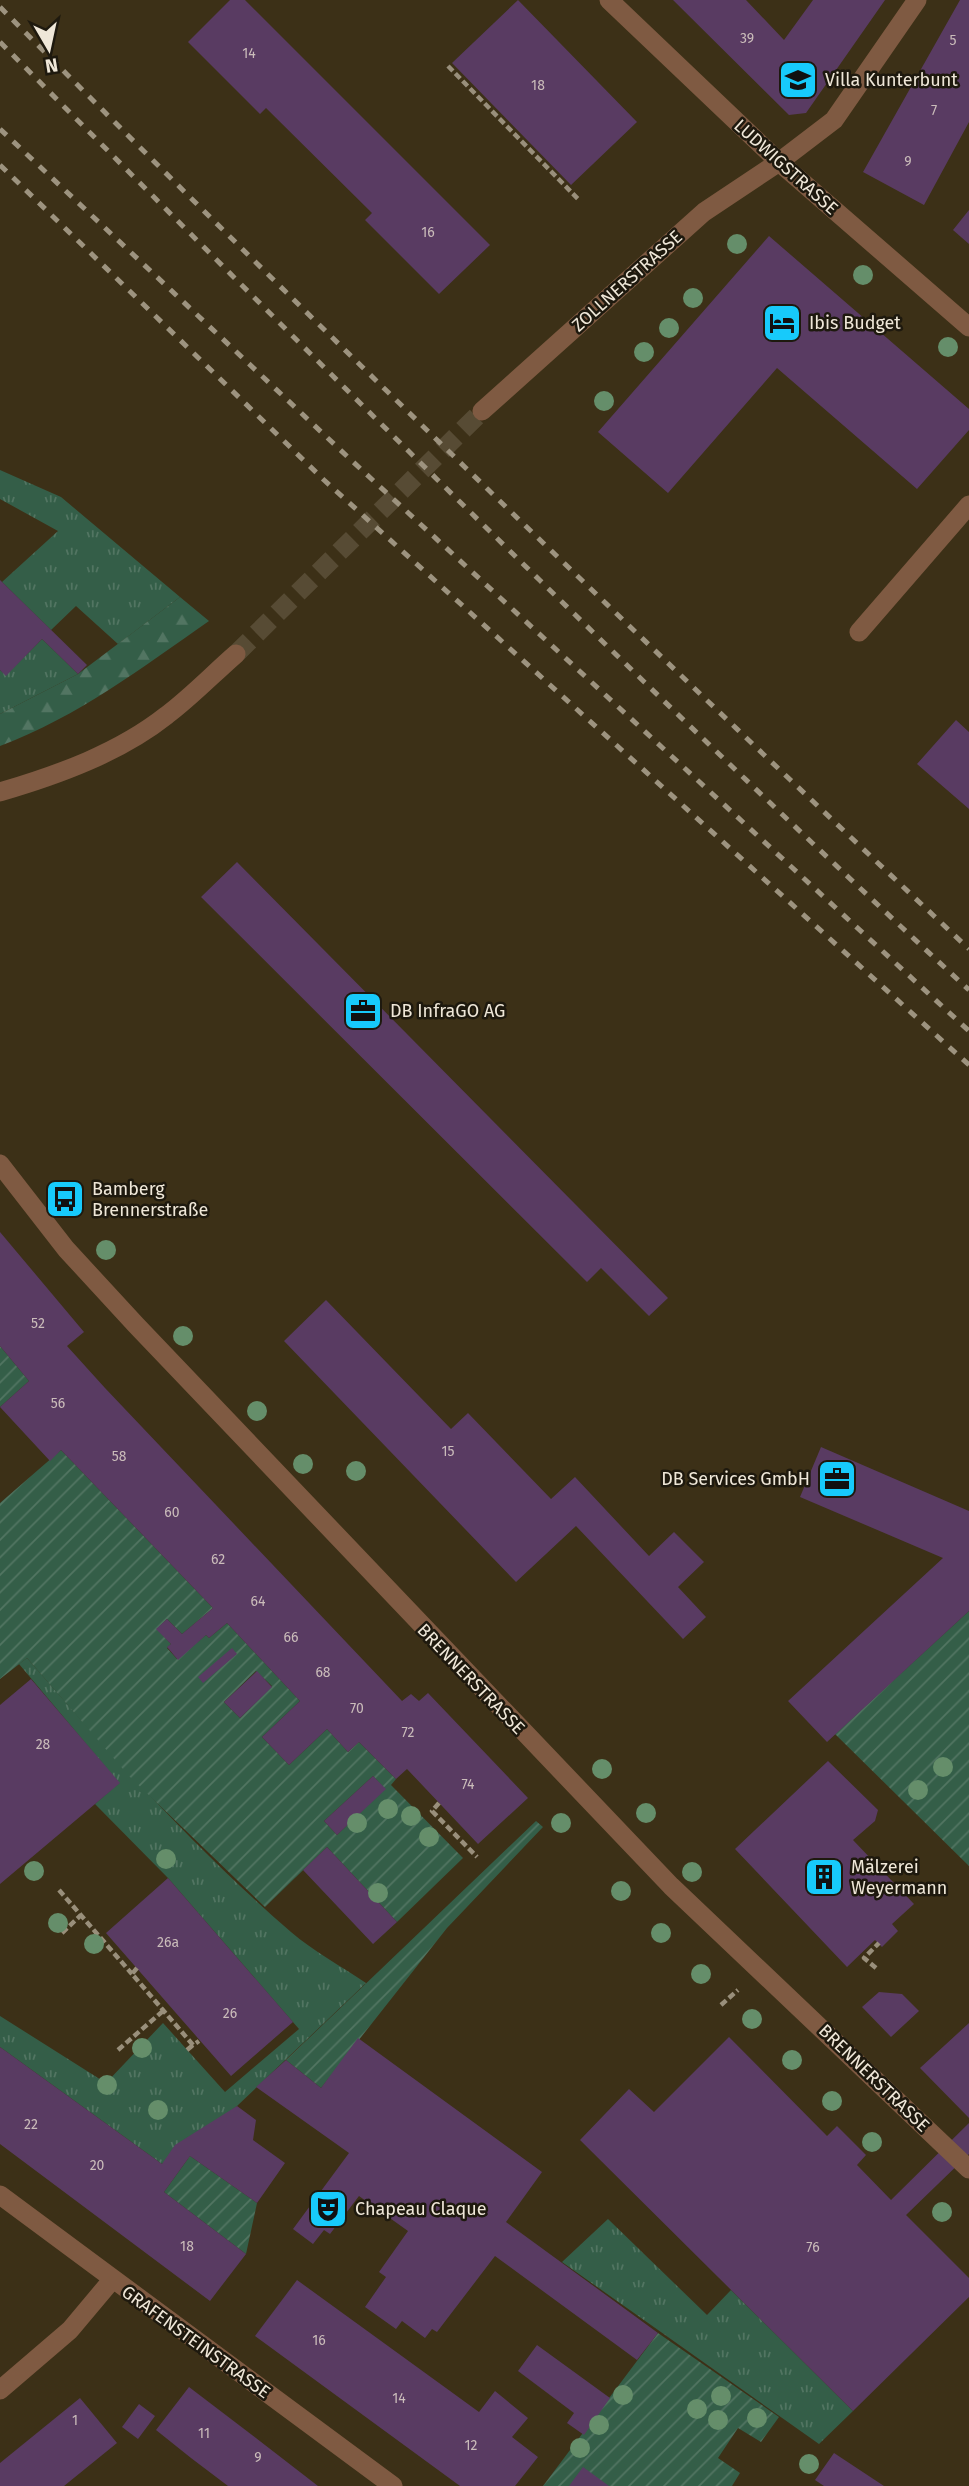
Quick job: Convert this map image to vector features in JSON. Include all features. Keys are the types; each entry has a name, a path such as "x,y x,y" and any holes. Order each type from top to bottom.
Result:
{"street":[{"name":"LUDWIGSTRASSE","path":"609,0 779,162 969,327"},
{"name":"ZOLLNERSTRASSE","path":"482,411 704,212 779,162 834,120 917,0"},
{"path":"859,632 969,505"},
{"path":"0,792 67,770 118,747 166,716 236,654"},
{"name":"BRENNERSTRASSE","path":"0,1164 66,1249 556,1768 671,1886 969,2169"},
{"name":"GRAFENSTEINSTRASSE","path":"0,2196 393,2486"},
{"path":"0,2390 70,2330 112,2280"}],"path":[{"path":"448,66 578,199"},
{"path":"439,1803 432,1811 477,1857"},
{"path":"59,1890 194,2045"},
{"path":"62,1933 81,1915"},
{"path":"876,1968 864,1958 879,1944"},
{"path":"132,1974 137,1969"},
{"path":"118,2050 163,2011"},
{"path":"187,2050 200,2040"}],"green space":[{"path":"0,470 61,497 180,597 118,644 76,606 51,630 2,582 58,531 0,499"},
{"path":"180,597 209,621 83,706 0,746 0,714 78,674"},
{"path":"42,639 78,674 0,714 0,670 6,675"},
{"path":"0,1346 29,1381 0,1407"},
{"path":"61,1450 213,1608 182,1634 167,1619 157,1629 171,1644 167,1648 177,1659 206,1635 209,1638 227,1623 300,1701 262,1737 289,1765 327,1729 348,1752 359,1742 396,1779 391,1785 463,1858 397,1922 327,1847 265,1907 129,1776 27,1658 0,1679 0,1503","holes":["256,1671 272,1686 240,1718 224,1702","373,1776 385,1789 337,1835 324,1821"]},
{"path":"969,1611 969,1866 835,1734"},
{"path":"27,1658 121,1765 220,1867 300,1939 366,1983 237,2106 162,2164 0,2047 0,2016 106,2083 163,2023 225,2092 299,2029 168,1878 95,1804 119,1783 19,1664"},
{"path":"536,1821 543,1827 447,1928 321,2088 286,2060"},
{"path":"190,2156 257,2203 246,2254 164,2192"},
{"path":"608,2219 707,2315 731,2290 853,2411 819,2444 562,2262"},
{"path":"658,2333 779,2417 761,2442 738,2428 718,2458 740,2473 732,2486 543,2486"}],"building":[{"path":"230,0 245,0 490,245 439,294 365,220 372,213 266,108 260,114 188,42"},
{"path":"518,0 637,122 571,185 452,63"},
{"path":"673,0 746,0 784,40 813,0 885,0 806,113 789,115"},
{"path":"960,0 969,0 969,122 924,205 863,172"},
{"path":"969,210 969,244 953,230"},
{"name":"Ibis Budget","path":"769,236 969,409 969,430 917,489 777,368 668,493 598,432"},
{"path":"0,580 87,665 78,674 42,639 6,676 0,670"},
{"path":"956,720 969,732 969,809 917,764"},
{"path":"237,862 668,1298 649,1316 601,1268 587,1282 201,897"},
{"path":"0,1232 84,1332 67,1346 105,1388 402,1701 411,1694 419,1701 428,1693 528,1798 478,1844 407,1769 396,1779 359,1742 348,1752 327,1729 289,1765 262,1737 300,1701 227,1623 209,1638 206,1635 178,1660 167,1647 171,1644 156,1629 167,1619 182,1634 213,1608 61,1450 50,1461 0,1407 29,1381 0,1346"},
{"path":"326,1300 451,1429 468,1413 551,1499 575,1477 649,1556 674,1532 704,1562 678,1587 706,1617 683,1639 576,1526 516,1582 284,1341"},
{"path":"821,1447 969,1511 969,1611 827,1742 788,1701 943,1558 800,1497"},
{"path":"232,1648 237,1654 203,1683 198,1677"},
{"path":"257,1671 272,1687 240,1718 224,1702"},
{"path":"31,1679 120,1783 0,1884 0,1705"},
{"name":"Mälzerei Weyermann","path":"828,1761 878,1810 875,1821 853,1840 914,1904 892,1924 898,1931 882,1947 875,1940 847,1967 735,1849"},
{"path":"373,1776 386,1789 337,1835 324,1821"},
{"path":"327,1847 397,1922 373,1944 303,1870"},
{"path":"168,1878 293,2022 231,2076 106,1933"},
{"path":"879,1992 902,1994 919,2011 891,2037 862,2007"},
{"path":"969,2023 969,2118 920,2068"},
{"path":"729,2037 827,2136 837,2126 866,2155 857,2165 891,2200 969,2123 969,2154 906,2215 969,2278 969,2297 853,2411 580,2140 629,2089 654,2112"},
{"path":"358,2038 542,2172 506,2222 658,2333 637,2360 495,2256 437,2332 432,2329 425,2338 402,2321 396,2329 365,2307 386,2277 379,2272 408,2231 359,2196 330,2234 324,2230 313,2244 293,2229 349,2153 256,2087 286,2060 321,2088"},
{"path":"0,2047 162,2164 175,2145 237,2106 256,2120 253,2140 285,2163 257,2203 190,2156 164,2192 246,2254 210,2301 0,2144"},
{"path":"297,2280 479,2412 495,2391 528,2418 512,2437 538,2457 515,2486 460,2486 255,2336"},
{"path":"537,2345 610,2398 584,2435 567,2423 574,2413 518,2371"},
{"path":"189,2387 318,2486 228,2486 191,2458 156,2430"},
{"path":"80,2398 117,2443 64,2486 0,2486 0,2463"},
{"path":"139,2404 155,2416 138,2439 122,2427"},
{"path":"834,2453 884,2486 824,2486 815,2480"},
{"path":"583,2467 609,2486 569,2486"}],"tunnel":[{"path":"236,654 482,411"}],"railway":[{"path":"0,7 480,482 969,949"},
{"path":"0,42 601,640 969,990"},
{"path":"0,129 351,460 969,1031"},
{"path":"0,165 324,480 969,1065"}],"place":[{"name":"Villa Kunterbunt","path":"798,80"},
{"name":"Ibis Budget","path":"782,323"},
{"name":"DB InfraGO AG","path":"363,1011"},
{"name":"Bamberg Brennerstraße","path":"65,1199"},
{"name":"DB Services GmbH","path":"837,1479"},
{"name":"Mälzerei Weyermann","path":"824,1877"},
{"name":"Chapeau Claque","path":"328,2209"}]}
